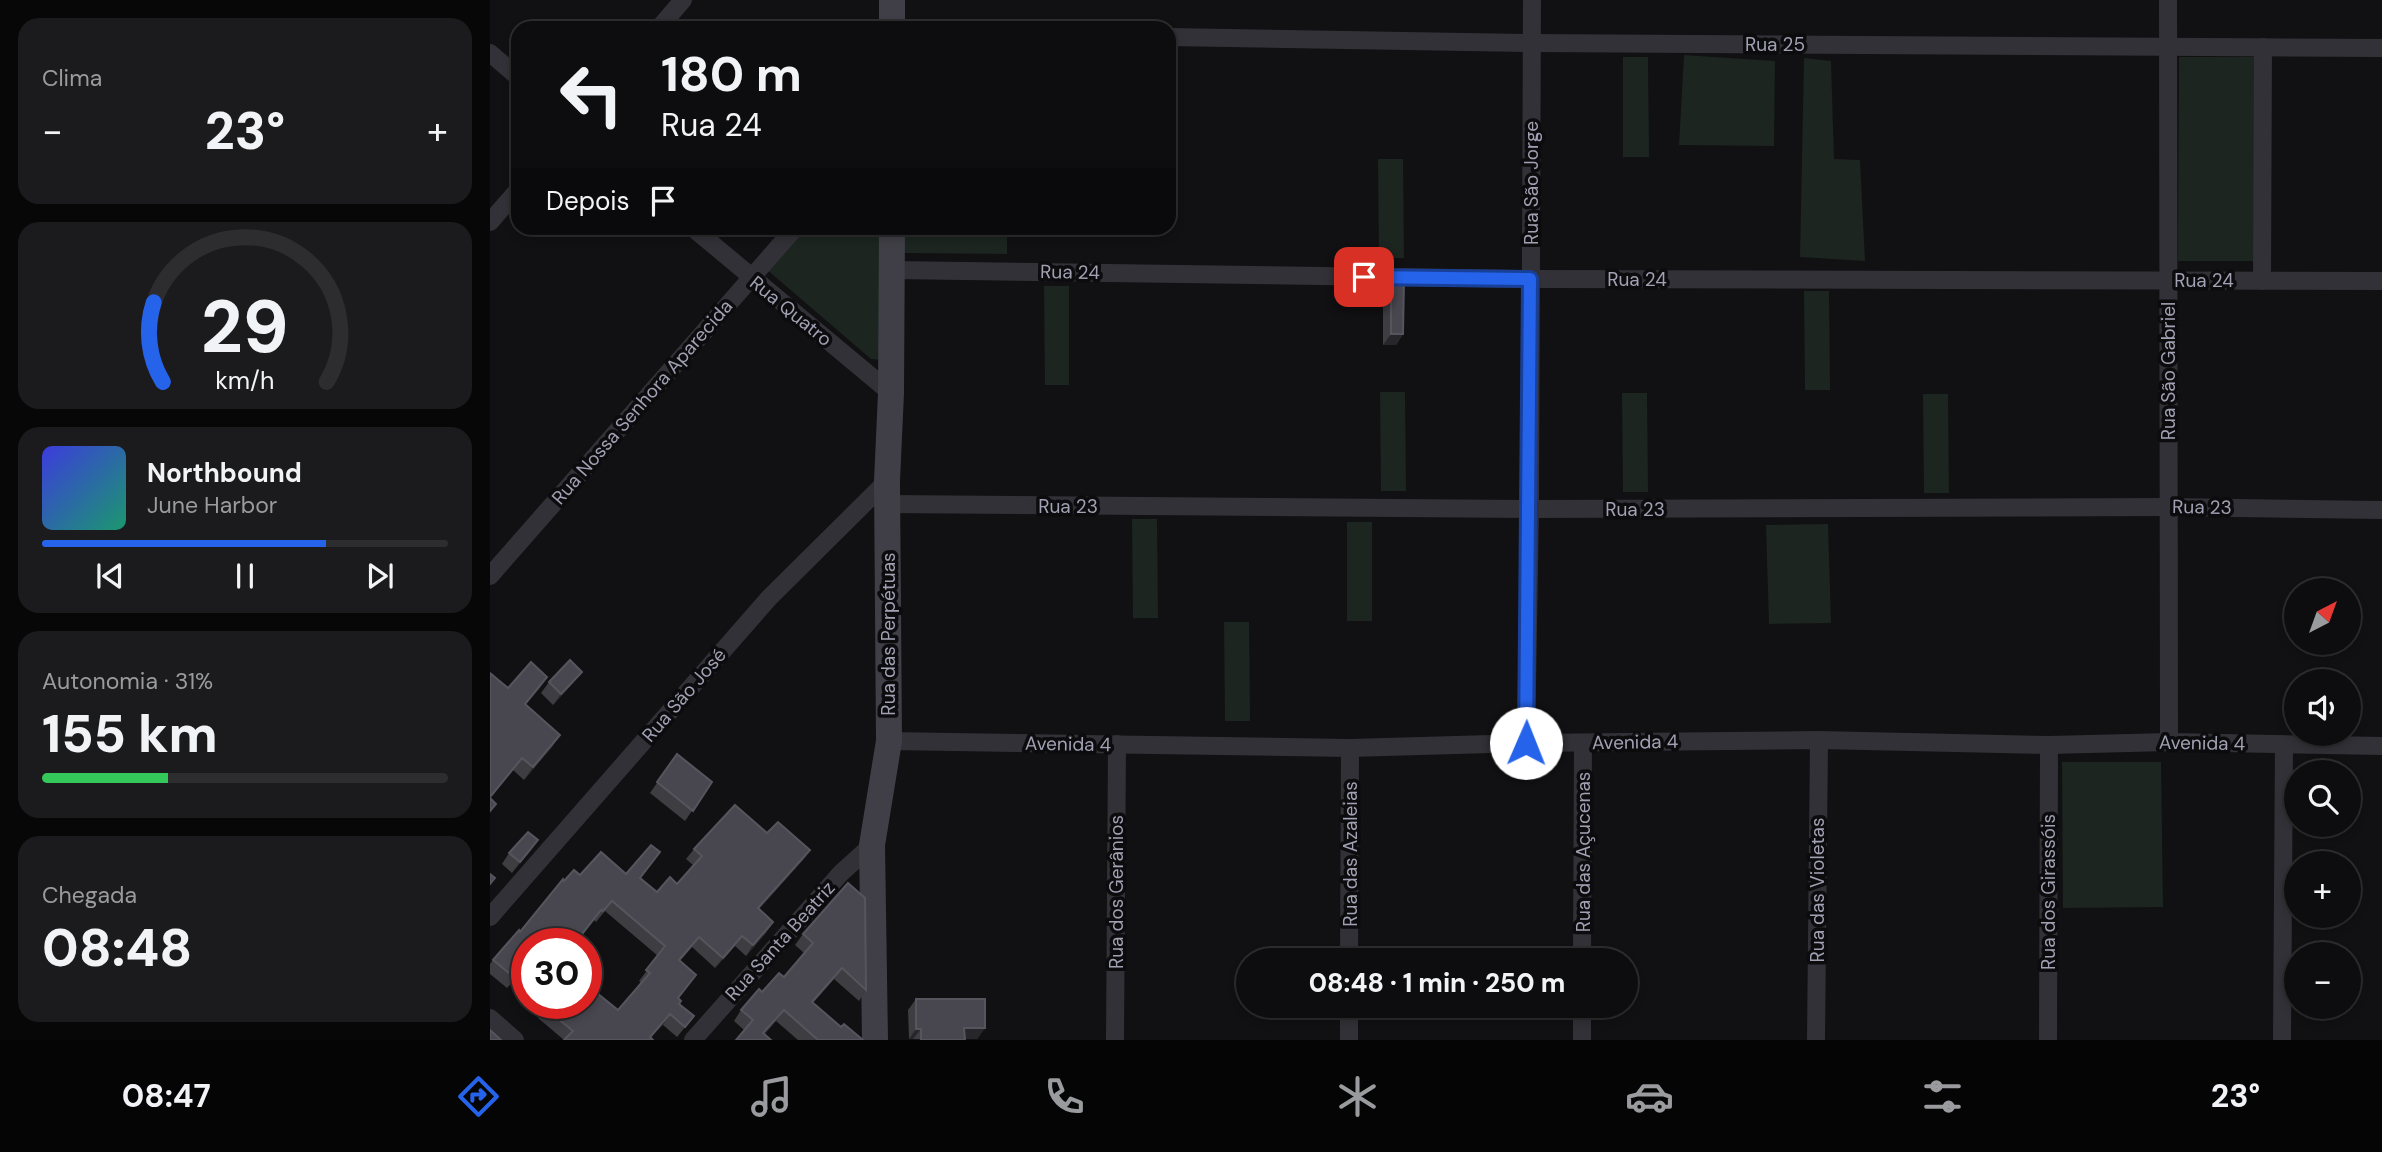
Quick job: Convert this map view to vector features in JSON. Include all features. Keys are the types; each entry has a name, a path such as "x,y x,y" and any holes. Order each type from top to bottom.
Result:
{"street":[{"path":"665,21 683,0"},
{"path":"892,0 892,21"},
{"name":"Rua São Jorge","path":"1526,743 1530,509 1532,0"},
{"name":"Rua São Gabriel","path":"2168,0 2169,742"},
{"name":"Rua 25","path":"1176,37 1531,43 2382,48"},
{"path":"2262,281 2263,47"},
{"path":"490,53 511,71"},
{"path":"490,222 511,198"},
{"name":"Rua Quatro","path":"701,235 891,393"},
{"name":"Rua Nossa Senhora Aparecida","path":"490,576 788,235"},
{"name":"Rua das Perpétuas","path":"875,1040 872,845 889,741 887,493 892,235"},
{"name":"Rua 24","path":"892,270 1530,279 2382,281"},
{"name":"Rua 23","path":"887,493 1530,509 2168,507 2382,510"},
{"name":"Rua São José","path":"490,917 769,598 887,493"},
{"name":"Avenida 4","path":"889,741 1350,748 1819,740 2284,745"},
{"name":"Rua das Violetas","path":"1816,1040 1819,740"},
{"name":"Rua das Açucenas","path":"1582,948 1583,743"},
{"name":"Rua dos Gerânios","path":"1115,1040 1117,744"},
{"name":"Rua dos Girassóis","path":"2048,1040 2049,744"},
{"path":"2282,1040 2284,745"},
{"name":"Avenida 4","path":"2361,746 2382,746"},
{"name":"Rua das Azaleias","path":"1349,948 1350,748"},
{"name":"Rua Santa Beatriz","path":"692,1040 841,873 872,845"},
{"path":"490,1018 515,1040"},
{"path":"1349,1018 1349,1040"},
{"path":"1581,1040 1582,1018"}],"shaded area":[{"path":"1684,55 1775,61 1774,146 1679,145"},
{"path":"1623,57 1648,57 1649,157 1623,157"},
{"path":"2179,57 2254,57 2254,261 2178,261"},
{"path":"1804,58 1831,61 1834,159 1860,160 1865,261 1800,257"},
{"path":"1378,159 1403,159 1404,258 1379,258"},
{"path":"796,235 880,235 882,360 871,359 765,268"},
{"path":"903,235 1007,235 1007,254 903,253"},
{"path":"1044,286 1069,286 1069,385 1045,385"},
{"path":"1804,291 1829,291 1830,390 1805,390"},
{"path":"1380,392 1405,392 1406,491 1381,491"},
{"path":"1622,393 1647,393 1648,492 1623,492"},
{"path":"1923,394 1948,394 1949,493 1924,493"},
{"path":"1132,519 1157,519 1158,618 1133,618"},
{"path":"1347,522 1372,522 1372,621 1347,621"},
{"path":"1828,524 1831,623 1769,624 1766,525"},
{"path":"1224,622 1249,622 1250,721 1225,721"},
{"path":"2062,762 2161,762 2163,907 2063,908"}],"building":[{"path":"1391,278 1404,278 1403,334 1391,334"},
{"path":"570,660 582,672 561,694 549,682"},
{"path":"531,662 547,677 525,704 560,735 533,767 522,758 490,797 490,673 508,688"},
{"path":"677,754 712,782 693,811 657,782"},
{"path":"490,798 496,804 490,811"},
{"path":"735,805 767,833 778,822 810,850 758,908 773,922 753,945 742,936 723,958 699,937 679,960 696,975 678,998 681,1001 679,1004 694,1016 685,1027 670,1014 650,1037 653,1040 564,1040 573,1031 558,1019 602,1019 602,997 618,1010 650,973 646,970 665,946 612,901 587,928 523,928 563,879 564,881 574,870 580,875 601,852 626,874 651,845 660,852 640,878 657,892 670,877 677,884 702,856 694,849"},
{"path":"528,832 538,840 520,862 509,853"},
{"path":"848,883 865,898 866,990 842,968 812,1002 841,1027 844,1024 863,1040 818,1040 784,1010 763,1033 771,1040 736,1040 753,1020 741,1010 759,989 762,992 779,973 784,977 813,943 803,934"},
{"path":"511,939 511,975 493,960"},
{"path":"916,999 985,999 985,1028 964,1028 965,1040 921,1040 921,1029 916,1029"},
{"path":"490,1030 501,1040 490,1040"}],"route":[{"path":"1364,277 1530,279 1526,743"}]}
